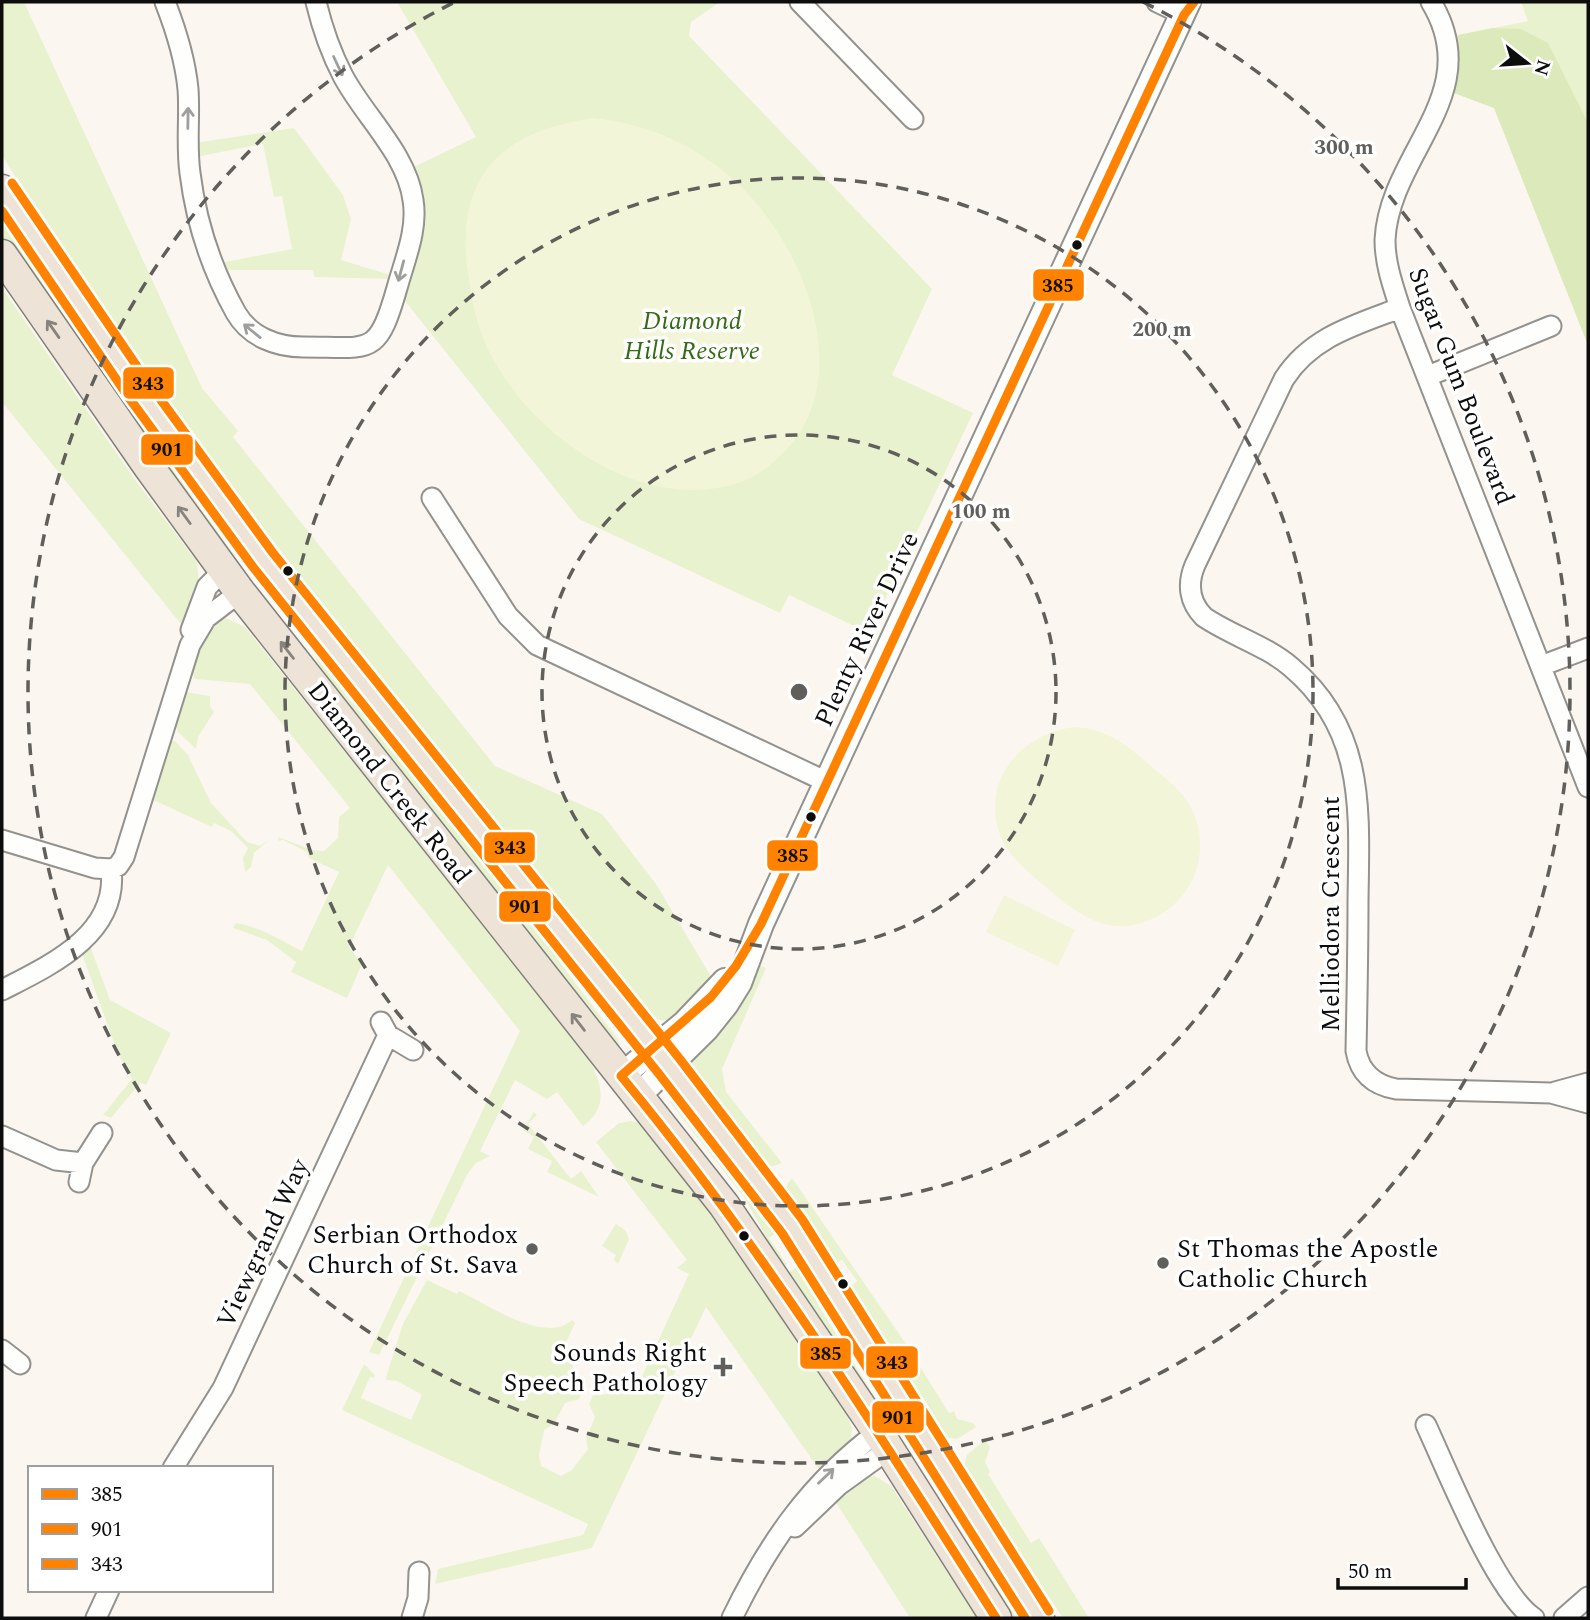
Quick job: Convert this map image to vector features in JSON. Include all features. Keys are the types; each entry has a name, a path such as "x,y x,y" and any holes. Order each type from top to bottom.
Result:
{"main road":[{"name":"Diamond Creek Road","path":"2,190 137,388 263,560 662,1057 792,1226 1040,1618"},
{"name":"Diamond Creek Road","path":"2,255 232,581 724,1205 884,1441 996,1618"},
{"path":"232,581 245,557 263,560"},
{"path":"884,1441 892,1423 905,1418 913,1420"}],"street":[{"path":"165,2 185,67 188,156 198,221 235,311 255,334 278,344 296,347 364,347 376,341 387,323 412,234 414,201 401,165 339,69 316,2"},
{"path":"800,2 913,118"},
{"path":"1157,2 1189,6"},
{"name":"Sugar Gum Boulevard","path":"1431,2 1448,42 1449,71 1440,101 1389,219 1386,256 1400,308 1588,787"},
{"name":"Plenty River Drive","path":"629,1086 662,1057 711,998 736,967 761,924 1189,6"},
{"name":"Melliodora Crescent","path":"1400,308 1322,339 1295,362 1284,379 1195,565 1190,593 1197,610 1204,617 1275,655 1305,680 1329,709 1345,742 1359,798 1356,1051 1363,1070 1380,1085 1396,1089 1551,1093 1588,1103"},
{"path":"1428,376 1551,326"},
{"path":"432,498 509,616 537,645 827,782"},
{"path":"2,840 95,867 111,869 118,866 124,857 190,645 200,602 207,587 232,581"},
{"path":"1541,666 1588,648"},
{"path":"2,990 58,961 83,941 111,896 111,869"},
{"name":"Viewgrand Way","path":"174,1466 223,1388 385,1028 413,1050"},
{"name":"Melliodora Crescent","path":"1551,1093 1588,1083"},
{"path":"2,1136 81,1173 103,1133"},
{"path":"2,1350 20,1364"},
{"path":"1426,1425 1476,1534 1517,1600 1534,1618"},
{"path":"732,1618 772,1550 838,1465 884,1441"},
{"path":"412,1618 418,1598 419,1572"},
{"path":"96,1618 108,1592"},
{"path":"1564,1618 1588,1597"}],"green space":[{"path":"2,2 24,2 202,388 238,431 233,437 495,766 602,814 656,884 713,980 684,1011 666,1020 647,1016 244,511 49,232 2,155"},
{"name":"Diamond Hills Reserve","path":"397,2 720,2 691,22 689,36 932,289 892,375 973,413 869,633 789,595 780,613 579,519 401,296 410,169 476,137"},
{"path":"1521,2 1588,2 1588,345 1494,108 1454,93 1459,68 1458,35 1528,21"},
{"path":"1493,28 1521,29 1548,43 1588,123 1588,345 1494,108 1454,93 1459,68 1458,35"},
{"path":"593,118 630,125 665,136 712,162 754,200 778,233 798,269 812,308 819,348 817,387 805,423 781,455 761,472 744,481 699,490 660,487 621,475 584,455 551,430 521,400 498,367 481,332 469,282 466,233 470,205 479,181 493,162 512,146 535,133"},
{"path":"294,128 343,195 351,219 341,260 394,276 393,279 314,277 313,270 223,270 220,263 292,249 282,196 274,197 263,144 195,157 194,143"},
{"path":"2,208 150,425 184,485 227,545 222,549 39,294 2,237"},
{"path":"2,288 136,481 197,562 199,585 185,629 2,402"},
{"path":"276,593 518,899 569,975 618,1039 620,1048 340,700 310,649 270,598"},
{"path":"226,618 245,627 569,1032 592,1066 601,1091 600,1104 583,1126 557,1092 547,1099 515,1080 480,1151 490,1156 476,1163 468,1173 379,1355 369,1352 520,1031 388,865 349,947 362,964 347,998 291,972 296,962 267,940 233,928 236,923 253,928 302,951 339,872 309,858 307,852 283,840 278,841 278,837 312,850 324,851 338,838 339,817 350,808 250,684 195,679 193,661 199,642 211,627"},
{"path":"185,692 210,696 210,706 214,712 198,737 196,749 178,732 175,724"},
{"path":"1075,727 1106,734 1132,750 1179,791 1195,817 1200,850 1191,883 1182,897 1169,909 1138,924 1107,925 1079,913 1023,867 1012,856 1000,835 995,815 996,796 1001,778 1010,763 1038,738"},
{"path":"175,741 188,755 211,803 247,842 260,846 270,839 254,853 251,867 245,872 243,858 248,848 231,831 214,823 212,827 149,798 169,742"},
{"path":"1004,895 1075,930 1058,966 986,932"},
{"path":"89,943 110,1000 171,1033 146,1085 140,1083 111,1118 103,1115 132,1079 118,1054 81,951"},
{"path":"757,964 766,968 722,1069 726,1092 782,1163 768,1168 689,1067 689,1058"},
{"path":"675,1095 779,1231 769,1238 787,1264 783,1267 744,1197 670,1102"},
{"path":"534,1112 537,1115 528,1124 571,1179 581,1171 599,1197 547,1172 552,1161 528,1149 534,1137 523,1130"},
{"path":"619,1123 642,1123 729,1235 846,1413 852,1428 851,1439 820,1471 706,1307 592,1548 435,1584 438,1569 583,1535 588,1524 342,1410 364,1364 375,1375 374,1378 370,1377 361,1398 411,1420 422,1395 397,1381 386,1380 403,1324 427,1280 457,1294 459,1291 516,1320 532,1325 547,1328 561,1326 572,1320 575,1323 562,1351 572,1356 573,1378 583,1390 579,1399 565,1403 554,1424 544,1430 539,1455 541,1466 561,1476 572,1470 588,1449 586,1439 595,1417 589,1404 593,1395 609,1394 625,1382 637,1387 689,1274 677,1268 687,1260 596,1142"},
{"path":"792,1178 906,1344 949,1413 954,1411 957,1419 973,1423 976,1427 957,1439 943,1437 849,1288 857,1281 842,1260 834,1264 783,1191"},
{"path":"616,1224 626,1231 629,1239 618,1264 614,1260 616,1255 602,1246"},
{"path":"784,1238 818,1304 879,1405 874,1408 788,1273 798,1266 780,1240"},
{"path":"985,1440 990,1447 985,1462 990,1472 988,1474 1031,1543 1039,1538 1089,1618 1063,1618 963,1468 967,1455"},
{"path":"923,1454 1027,1618 1007,1618 965,1534 917,1458"},
{"path":"875,1476 891,1486 977,1618 910,1618 835,1501 864,1477"}],"transit line":[{"name":"385","path":"996,1618 863,1410 771,1273 673,1140 621,1076 711,997 736,966 761,924 1184,15 1194,2"},
{"name":"343","path":"12,183 147,381 273,553 679,1058 802,1219 1049,1611"},
{"name":"901","path":"2,211 127,395 253,567 659,1074 782,1233 1025,1618"}],"place":[{"name":"Serbian Orthodox Church of St. Sava","path":"532,1249"},
{"name":"St Thomas the Apostle Catholic Church","path":"1163,1263"},
{"name":"Sounds Right Speech Pathology","path":"723,1367"}]}
